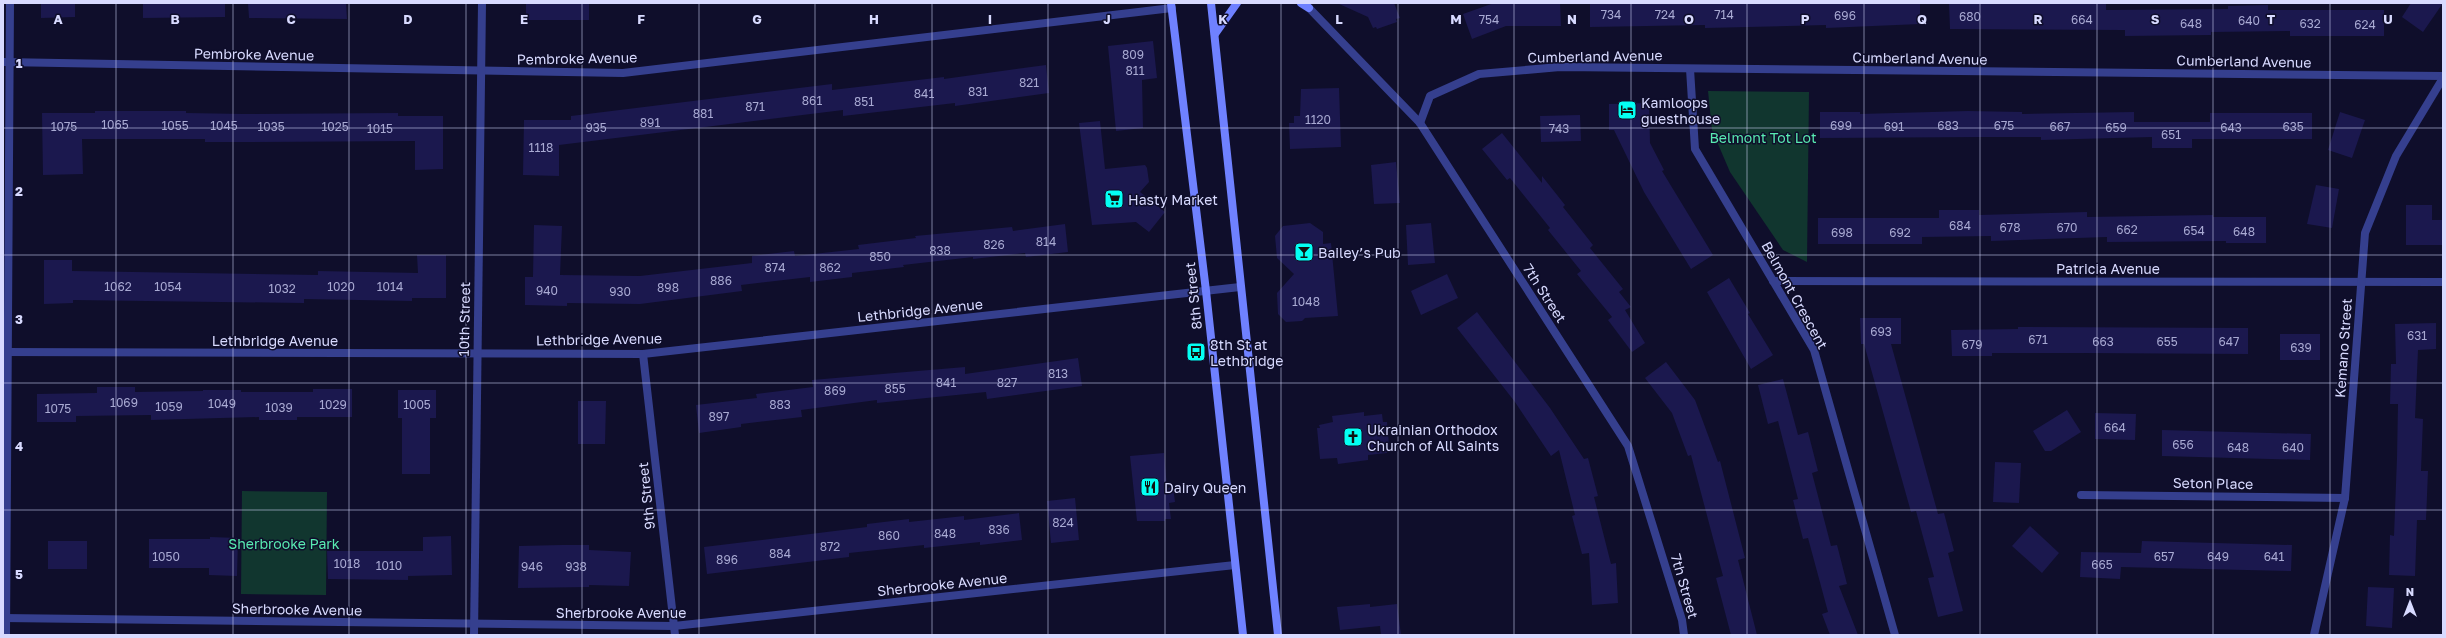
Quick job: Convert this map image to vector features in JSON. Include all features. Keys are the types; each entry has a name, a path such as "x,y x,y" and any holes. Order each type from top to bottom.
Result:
{"main road":[{"path":"1211,3 1278,635"},
{"path":"1214,34 1237,3"},
{"path":"1301,3 1309,8"},
{"name":"8th Street","path":"1171,5 1206,291 1243,635"}],"street":[{"path":"6,635 4,618 6,62 10,3"},
{"name":"10th Street","path":"474,635 482,3"},
{"name":"Pembroke Avenue","path":"6,62 481,72 623,73 1171,5"},
{"name":"7th Street","path":"1309,8 1420,123 1628,446 1682,620 1684,635"},
{"name":"Cumberland Avenue","path":"1420,123 1430,96 1479,74 1560,67 2443,77"},
{"name":"Belmont Crescent","path":"1690,69 1695,149 1814,350 1895,635"},
{"name":"Kemano Street","path":"2314,635 2345,498 2365,233 2396,156 2443,77"},
{"name":"Patricia Avenue","path":"1773,281 2443,282"},
{"name":"Lethbridge Avenue","path":"6,352 643,354 1240,287"},
{"name":"9th Street","path":"643,354 674,631"},
{"name":"Seton Place","path":"2081,495 2345,498"},
{"name":"Sherbrooke Avenue","path":"4,618 474,624 674,631 1235,565"}],"green space":[{"name":"Belmont Tot Lot","path":"1708,91 1809,92 1807,262 1783,250 1730,172 1712,130"},
{"name":"Sherbrooke Park","path":"242,491 327,492 326,595 241,594"}],"building":[{"path":"41,3 75,3 75,17 41,18"},
{"path":"143,3 225,3 225,17 143,18"},
{"path":"248,3 346,3 347,19 249,18"},
{"path":"526,3 589,3 589,20 526,20"},
{"path":"1337,3 1394,3 1400,18 1396,19 1397,22 1377,29 1376,27 1373,28 1368,17"},
{"path":"1494,3 1560,3 1561,26 1506,26 1472,39 1463,14"},
{"path":"1590,3 1920,3 1920,24 1826,28 1826,25 1705,28 1705,25 1590,27"},
{"path":"1949,3 2106,4 2106,10 2228,9 2228,6 2268,5 2268,10 2384,10 2384,36 2290,36 2290,31 2211,32 2211,35 2125,36 2125,30 1950,29"},
{"path":"2411,3 2443,3 2423,32 2402,17"},
{"path":"1153,41 1157,78 1142,80 1143,128 1116,131 1108,46"},
{"path":"1046,65 1049,93 955,106 955,103 843,116 843,110 559,145 559,176 523,175 524,120 571,120 571,116 832,84 832,90 944,77 944,79"},
{"path":"1339,88 1341,147 1290,149 1289,123 1294,123 1294,116 1300,116 1301,89"},
{"path":"1649,103 1650,143 1664,170 1662,171 1713,255 1691,269 1644,192 1614,130 1609,130 1609,104"},
{"path":"95,111 186,111 186,113 243,114 398,113 398,116 443,116 443,169 415,170 415,141 205,142 205,139 82,139 83,174 43,175 42,113 95,113"},
{"path":"1968,111 2022,112 2022,114 2134,112 2134,122 2210,122 2210,113 2312,113 2312,139 2192,139 2192,148 2152,148 2152,137 2041,140 2041,137 1820,138 1820,112 1860,112 1860,114"},
{"path":"2340,112 2365,120 2352,158 2328,150"},
{"path":"1580,115 1581,141 1541,142 1540,116"},
{"name":"Hasty Market","path":"1100,121 1105,169 1145,165 1147,168 1149,182 1140,192 1165,212 1149,232 1136,222 1092,225 1079,123"},
{"path":"1502,133 1542,183 1542,176 1565,205 1563,207 1593,245 1590,248 1623,289 1619,292 1631,307 1625,310 1645,343 1632,352 1608,320 1612,317 1577,274 1581,271 1548,230 1550,228 1510,178 1507,180 1482,149"},
{"path":"1396,162 1400,203 1374,204 1371,165"},
{"path":"2316,185 2339,189 2332,228 2307,224"},
{"path":"2406,205 2432,205 2432,220 2443,220 2443,245 2406,245"},
{"path":"1939,210 1979,210 1979,215 2087,212 2087,217 2213,215 2213,217 2266,217 2266,243 2226,243 2226,241 2107,242 2107,237 1991,241 1991,236 1922,237 1922,244 1818,244 1818,218 1939,218"},
{"path":"1310,223 1323,232 1323,244 1331,243 1338,316 1305,318 1302,321 1286,322 1278,314 1277,293 1294,274 1277,258 1275,236 1283,226"},
{"path":"1431,223 1435,263 1408,265 1406,225"},
{"path":"1065,224 1068,252 1026,257 1025,253 973,259 973,257 903,265 904,267 852,273 852,277 810,282 810,277 741,285 742,291 640,304 567,303 567,306 525,305 525,277 533,277 534,225 562,226 560,275 640,276 752,263 752,256 794,251 795,256 859,249 858,245 916,238 915,236 1012,227 1013,231"},
{"path":"417,255 446,255 446,298 412,298 412,301 304,299 304,303 73,300 73,303 44,304 44,260 72,260 72,271 318,275 318,271 418,273"},
{"path":"1447,274 1458,298 1421,315 1411,291"},
{"path":"1729,278 1750,313 1748,314 1773,355 1751,369 1707,292"},
{"path":"1477,312 1550,408 1584,459 1588,458 1598,496 1594,497 1611,564 1616,563 1618,603 1592,605 1589,553 1582,554 1572,516 1575,515 1559,450 1551,456 1515,402 1457,328"},
{"path":"1860,318 1901,318 1901,344 1891,344 1938,514 1944,513 1954,551 1948,553 1963,611 1938,617 1928,578 1934,577 1916,511 1911,512 1864,344 1861,344"},
{"path":"2436,323 2436,349 2418,350 2415,418 2423,419 2421,471 2428,471 2426,520 2417,520 2415,576 2389,575 2390,535 2394,536 2397,458 2398,404 2390,404 2391,364 2396,364 2395,324"},
{"path":"2018,327 2248,328 2248,354 1992,353 1992,356 1952,356 1951,330 2018,329"},
{"path":"2280,334 2320,334 2320,360 2280,360"},
{"path":"1078,358 1082,386 987,399 986,392 877,403 877,400 801,410 802,417 741,424 741,427 699,433 696,405 757,398 756,394 813,387 812,380 965,367 965,374"},
{"path":"1666,362 1695,400 1718,462 1720,461 1745,558 1738,560 1757,635 1731,635 1716,578 1723,576 1691,455 1688,456 1672,413 1645,378"},
{"path":"1783,379 1798,435 1808,432 1818,471 1812,473 1831,546 1837,545 1847,584 1839,586 1858,635 1830,635 1822,614 1828,612 1808,538 1803,539 1793,500 1798,499 1778,421 1768,424 1758,385"},
{"path":"97,387 135,387 135,392 241,390 241,392 313,392 313,389 352,389 352,417 297,417 297,420 259,420 259,417 151,420 151,415 76,416 76,422 37,422 37,394 97,393"},
{"path":"398,390 436,390 436,418 430,418 430,474 402,474 402,418 398,418"},
{"path":"578,401 606,401 605,444 578,444"},
{"path":"2067,410 2081,432 2051,451 2045,451 2033,431"},
{"name":"Ukrainian Orthodox Church of All Saints","path":"1364,412 1364,416 1382,414 1383,422 1387,422 1389,445 1386,446 1387,453 1368,455 1368,460 1338,464 1337,458 1320,459 1317,428 1320,428 1319,425 1333,422 1332,416"},
{"path":"2095,413 2136,414 2135,440 2095,439"},
{"path":"2162,430 2311,434 2310,460 2162,456"},
{"name":"Dairy Queen","path":"1164,453 1167,488 1173,487 1175,502 1169,503 1171,519 1165,519 1165,521 1137,521 1130,456"},
{"path":"1995,462 2021,463 2019,503 1993,502"},
{"path":"1075,498 1079,540 1051,543 1047,501"},
{"path":"1019,513 1022,540 980,545 980,542 924,548 924,545 849,553 849,557 707,574 704,547 867,527 867,524 909,519 909,522 964,516 964,520"},
{"path":"2030,526 2059,553 2042,573 2012,546"},
{"path":"451,536 452,575 408,576 408,580 328,579 327,551 423,551 423,537"},
{"path":"210,537 238,538 237,576 209,575 209,568 149,568 149,539 210,539"},
{"path":"48,541 87,541 87,569 48,569"},
{"path":"2142,541 2292,545 2291,571 2121,567 2120,579 2080,577 2081,552 2141,553"},
{"path":"589,545 589,550 631,552 629,586 589,585 589,587 518,588 519,546"},
{"path":"2368,587 2394,588 2392,628 2366,626"},
{"path":"1370,604 1370,607 1397,604 1401,635 1381,635 1380,626 1340,630 1337,607"}],"place":[{"name":"Kamloops guesthouse","path":"1627,110"},
{"name":"Hasty Market","path":"1114,199"},
{"name":"Bailey’s Pub","path":"1304,252"},
{"name":"8th St at Lethbridge","path":"1196,352"},
{"name":"Ukrainian Orthodox Church of All Saints","path":"1353,437"},
{"name":"Dairy Queen","path":"1150,487"}]}
